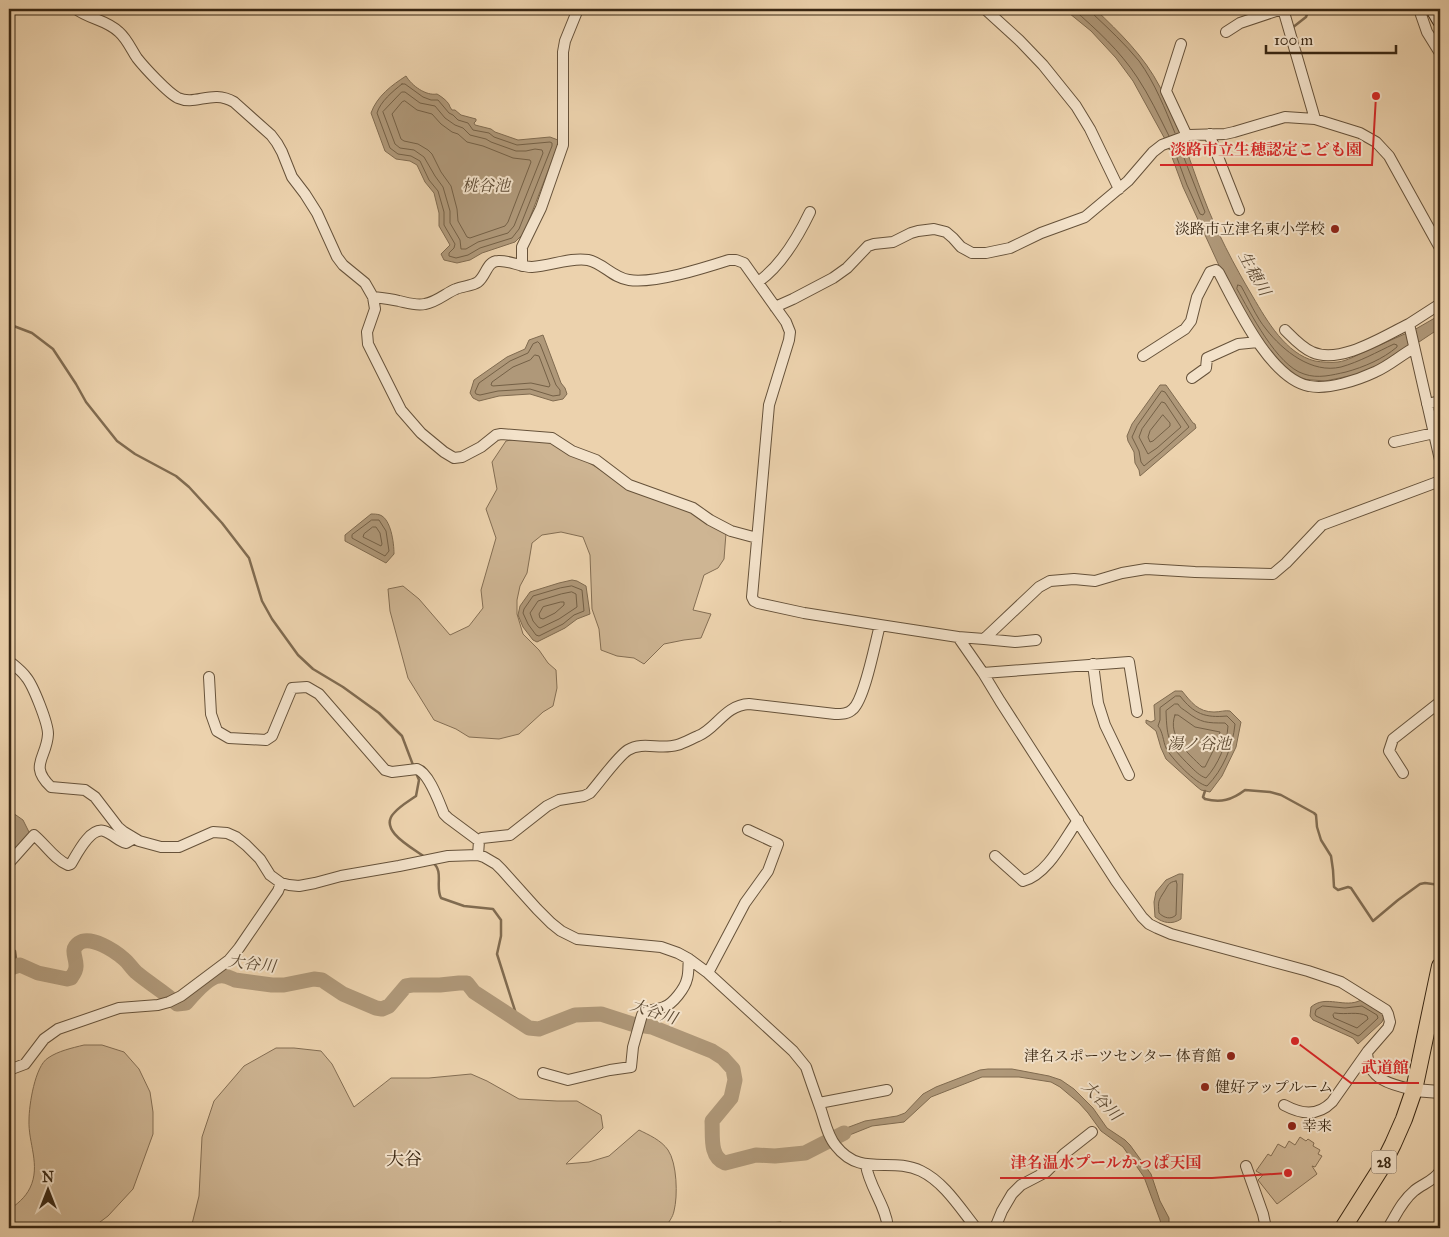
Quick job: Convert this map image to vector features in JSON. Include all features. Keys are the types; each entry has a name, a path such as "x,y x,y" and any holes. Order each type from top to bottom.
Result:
{"highway":[{"name":"28","path":"1343,1228 1371,1185 1393,1144 1404,1118 1414,1090 1440,966"}],"main road":[{"path":"1433,9 1440,21"}],"street":[{"path":"76,9 81,13 104,22 120,33 138,59 173,94 185,100 218,96 227,98 272,136 282,152 292,177 317,213 337,257 343,265 366,283 373,297 374,309 367,332 367,339 370,349 401,410 421,433 444,452 454,458 462,457 496,435 501,434 552,438 572,451 596,460 630,485 693,508 730,531 756,538"},
{"path":"522,266 522,247 541,208 563,145 564,46 578,9"},
{"path":"985,9 1043,65 1076,106 1090,129 1119,188"},
{"path":"1226,32 1240,22 1283,9 1315,119"},
{"path":"1419,9 1427,32 1440,53"},
{"path":"1181,44 1166,91 1185,137"},
{"path":"774,307 833,278 847,268 868,246 893,242 910,233 934,229 950,234 958,245 968,252 986,253 1008,249 1042,233 1085,217 1128,181 1153,152 1167,143 1185,137 1234,132 1285,117 1315,119 1360,133 1376,142 1389,156 1440,246"},
{"path":"1210,134 1239,210"},
{"path":"758,282 776,266 800,233 810,212"},
{"path":"373,297 413,304 426,304 458,288 477,283 493,262 499,261 522,266 540,266 572,260 588,260 596,262 621,278 642,281 663,278 736,260 747,266 786,322 790,332 769,405 752,589 754,601 758,604 804,613 958,637 1015,642 1036,640"},
{"path":"1143,356 1190,324 1196,297 1210,272 1216,270 1258,342 1280,370 1292,380 1319,387 1352,380 1383,368 1414,347"},
{"path":"1285,330 1294,340 1312,353 1336,355 1410,327 1440,304"},
{"path":"1410,327 1440,456"},
{"path":"1192,378 1206,368 1207,358 1238,344 1258,342"},
{"path":"1427,404 1440,401"},
{"path":"1394,442 1434,433"},
{"path":"984,639 1039,587 1050,581 1074,579 1095,581 1122,573 1146,569 1273,574 1322,525 1440,482"},
{"path":"479,841 485,837 510,834 547,806 559,800 584,796 590,793 627,751 640,745 676,745 700,735 728,712 742,705 748,704 835,714 848,712 855,708 862,693 880,626"},
{"path":"958,637 1127,897 1142,917 1150,924 1171,934 1280,963 1341,982 1382,1007 1388,1014 1390,1022 1388,1028 1327,1107 1312,1113 1293,1110 1284,1105"},
{"path":"9,661 27,677 43,712 48,733 39,767 43,780 51,787 85,790 95,796 118,827 133,838 161,847 171,848 179,847 213,832 227,833 246,845 260,859 270,875 281,883 299,886 341,876 458,855 478,855 489,859 561,931 577,939 661,947 689,959 778,1036 800,1058 806,1067 828,1132 835,1145 850,1160 866,1165 907,1167 919,1170 939,1184 976,1228"},
{"path":"983,673 1129,662 1137,712"},
{"path":"1093,664 1098,703 1105,726 1129,775"},
{"path":"209,677 211,714 218,730 229,738 266,740 272,736 292,688 307,687 319,694 385,770 392,772 421,770 427,777 444,814 479,841"},
{"path":"1403,773 1389,751 1393,739 1440,702"},
{"path":"995,856 1023,881 1030,878 1044,868 1078,820"},
{"path":"708,974 745,903 768,871 778,844 748,830"},
{"path":"9,863 34,835 58,861 68,865 71,864 87,839 94,833 104,831 126,843 133,838"},
{"path":"478,855 479,841"},
{"path":"9,1070 25,1064 44,1039 58,1029 119,1008 163,1004 182,996 229,960 278,892 281,883"},
{"path":"543,1073 568,1080 630,1067 638,1024 642,1015 668,1005 684,987 687,979 689,959"},
{"path":"1367,1053 1371,1068 1379,1078 1394,1085 1414,1090 1440,1092"},
{"path":"819,1103 887,1090"},
{"path":"995,1228 1012,1194 1021,1184 1046,1172 1064,1154 1092,1132"},
{"path":"866,1165 867,1173 883,1206 888,1228"},
{"path":"1246,1166 1266,1228"},
{"path":"1388,1228 1409,1196 1419,1187 1436,1181 1440,1171"}],"shaded area":[{"path":"521,438 556,444 596,467 630,490 693,512 726,533 724,559 718,568 704,575 693,610 711,614 701,638 664,644 644,664 634,658 617,656 601,650 599,629 592,609 590,555 583,537 561,532 542,535 532,543 527,573 520,586 517,600 517,614 523,634 556,670 557,688 553,706 543,712 519,734 499,739 469,737 456,729 434,720 408,678 390,611 388,589 403,586 419,599 450,635 469,626 483,608 481,590 496,538 486,509 497,489 492,462 506,441"},
{"path":"84,1045 102,1045 124,1052 139,1069 150,1092 153,1112 153,1134 133,1189 108,1216 92,1228 9,1228 9,1210 26,1195 33,1179 34,1162 29,1129 29,1113 36,1077 43,1062 48,1058 65,1050"},
{"path":"276,1048 321,1051 332,1064 354,1107 391,1078 429,1078 471,1074 519,1099 577,1101 601,1115 603,1128 566,1164 589,1162 609,1156 639,1130 662,1143 671,1156 675,1171 676,1189 673,1215 665,1228 191,1228 199,1196 202,1137 214,1101 244,1066"},
{"path":"1300,1137 1306,1141 1308,1139 1314,1143 1313,1146 1320,1150 1318,1154 1322,1156 1315,1167 1312,1166 1317,1174 1277,1204 1258,1180 1263,1175 1256,1171 1268,1154 1271,1156 1278,1144 1285,1148 1289,1141 1295,1145"},
{"path":"781,1222 789,1228 753,1228 759,1224"}],"water":[{"name":"生穂川","path":"1064,9 1095,9 1147,65 1160,87 1172,114 1208,209 1226,248 1265,316 1286,344 1305,357 1315,361 1329,362 1348,359 1407,333 1409,347 1377,366 1359,374 1325,381 1301,379 1282,365 1265,346 1222,272 1183,187 1166,141 1133,81 1116,58 1091,31"},
{"name":"桃谷池","path":"406,76 420,90 437,94 448,103 452,110 461,115 476,119 475,125 518,140 550,137 558,140 558,145 524,233 515,242 482,253 470,260 457,263 444,260 441,254 450,245 439,226 439,213 434,193 425,182 417,165 410,161 396,159 385,151 371,113 381,96"},
{"path":"1440,315 1440,328 1416,344 1414,330"},
{"path":"543,335 567,394 563,399 553,401 530,394 499,396 479,401 473,398 470,393 474,380 507,357 525,349 529,340"},
{"path":"1160,385 1166,385 1196,428 1140,476 1135,463 1134,452 1127,436 1132,424"},
{"path":"371,514 384,517 391,532 394,554 386,563 345,541 345,535"},
{"path":"572,580 586,586 590,614 577,619 565,628 537,642 533,640 523,627 518,615 520,606 530,592"},
{"name":"湯ノ谷池","path":"1175,691 1182,691 1199,708 1208,712 1230,711 1241,722 1236,747 1222,776 1210,792 1201,790 1166,759 1156,731 1146,723 1146,720 1151,722 1155,720 1154,705"},
{"path":"9,775 10,807 13,813 23,820 30,834 9,858"},
{"path":"1183,874 1181,919 1171,923 1161,921 1155,917 1154,902 1156,892 1166,880"},
{"path":"1361,1000 1382,1012 1384,1017 1382,1022 1358,1044 1353,1038 1313,1020 1310,1016 1311,1007 1317,1003 1329,1001 1349,1003"},
{"name":"大谷川","path":"1012,1069 1049,1076 1061,1080 1074,1089 1093,1108 1107,1128 1130,1145 1151,1174 1160,1201 1169,1218 1169,1228 1162,1228 1144,1177 1123,1147 1101,1131 1079,1103 1051,1082 1019,1077 982,1077 931,1097 904,1122 872,1126 837,1140 833,1133 865,1121 905,1113 923,1094 936,1087 980,1070"}],"waterway":[{"path":"1292,30 1306,17 1309,9"},
{"path":"9,291 11,299 11,325 32,333 53,349 86,402 117,441 135,454 176,476 189,487 222,523 249,558 262,601 272,619 298,655 313,669 343,687 379,713 402,736 413,765"},
{"path":"416,773 419,780 416,796 394,813 390,820 390,826 400,839 426,858"},
{"path":"1205,791 1203,797 1205,799 1216,801 1231,798 1245,790 1270,792 1281,795 1314,813 1321,840 1331,856 1334,887 1338,890 1351,888 1373,921 1420,884 1440,885"},
{"path":"433,863 438,870 439,894 441,898 464,906 493,909 501,920 501,936 497,954 518,1020"},
{"name":"大谷川","path":"9,971 10,968 20,965 38,973 67,979 71,978 76,968 74,948 79,943 90,941 109,948 177,1004 186,1003 206,982 222,976 235,980 272,985 284,985 314,979 322,980 343,994 382,1009 389,1006 406,986 467,983 474,992 529,1028 539,1029 575,1015 601,1014 632,1024 652,1027 712,1051 723,1058 733,1069 735,1080 731,1098 712,1121 712,1133 716,1156 725,1163 756,1155 775,1156 805,1153 844,1133"},
{"path":"9,947 15,951 17,966"}],"place":[{"name":"淡路市立生穂認定こども園","path":"1376,96"},
{"name":"淡路市立津名東小学校","path":"1335,229"},
{"name":"武道館","path":"1295,1041"},
{"name":"津名スポーツセンター 体育館","path":"1231,1056"},
{"name":"健好アップルーム","path":"1205,1087"},
{"name":"幸来","path":"1292,1126"},
{"name":"津名温水プールかっぱ天国","path":"1288,1173"}],"district":[{"name":"大谷","path":"404,1159"}]}
